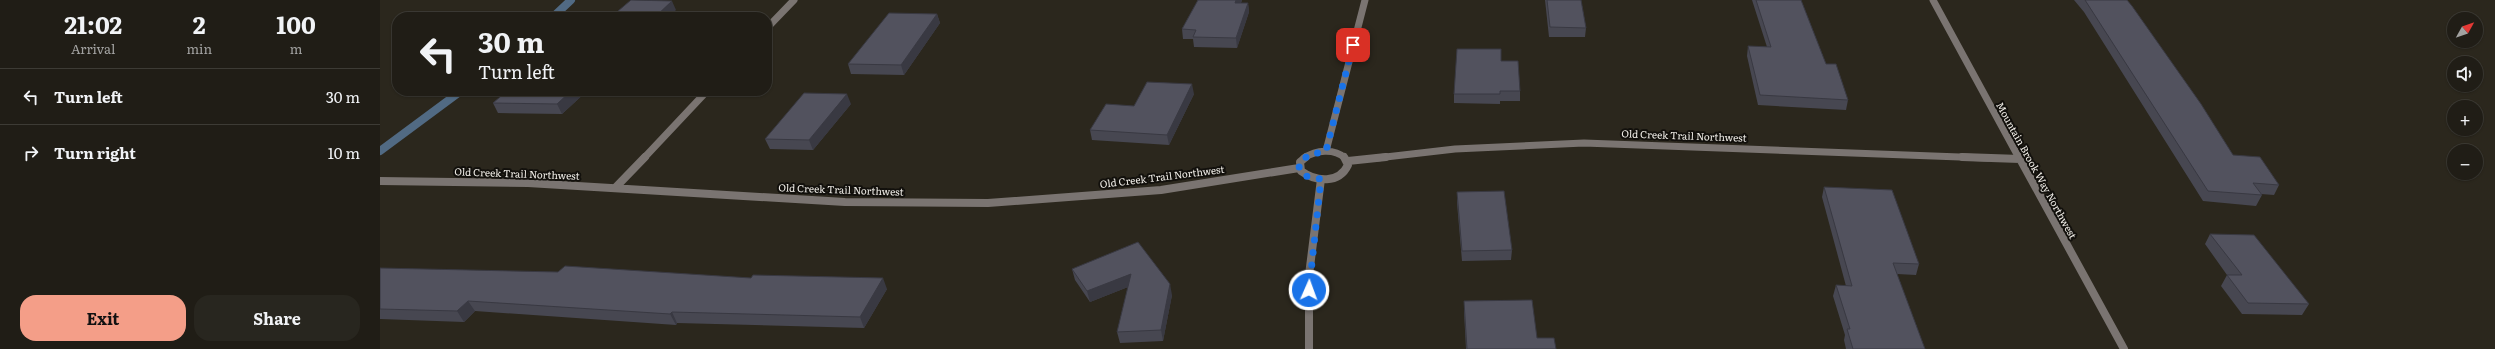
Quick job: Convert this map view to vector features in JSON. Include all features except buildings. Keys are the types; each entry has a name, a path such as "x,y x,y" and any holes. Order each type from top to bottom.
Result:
{"street":[{"path":"772,23 794,0"},
{"path":"1326,151 1365,0"},
{"name":"Mountain Brook Way Northwest","path":"1933,0 2124,349"},
{"path":"616,187 702,96"},
{"name":"Old Creek Trail Northwest","path":"1348,161 1455,149 1584,144 1666,145 2020,159"},
{"path":"1326,151 1342,154 1348,161 1347,168 1343,173 1321,179 1306,176 1299,168 1303,158 1326,151"},
{"name":"Old Creek Trail Northwest","path":"380,182 528,183 616,187 845,202 988,203 1077,198 1161,190 1299,168"},
{"path":"1308,349 1309,275 1321,179"}],"waterway":[{"path":"558,12 571,0"},
{"path":"380,151 454,96"}],"route":[{"path":"1309,290 1309,275 1321,179 1312,179 1306,176 1299,168 1300,162 1303,158 1316,152 1326,151 1353,45"}]}
